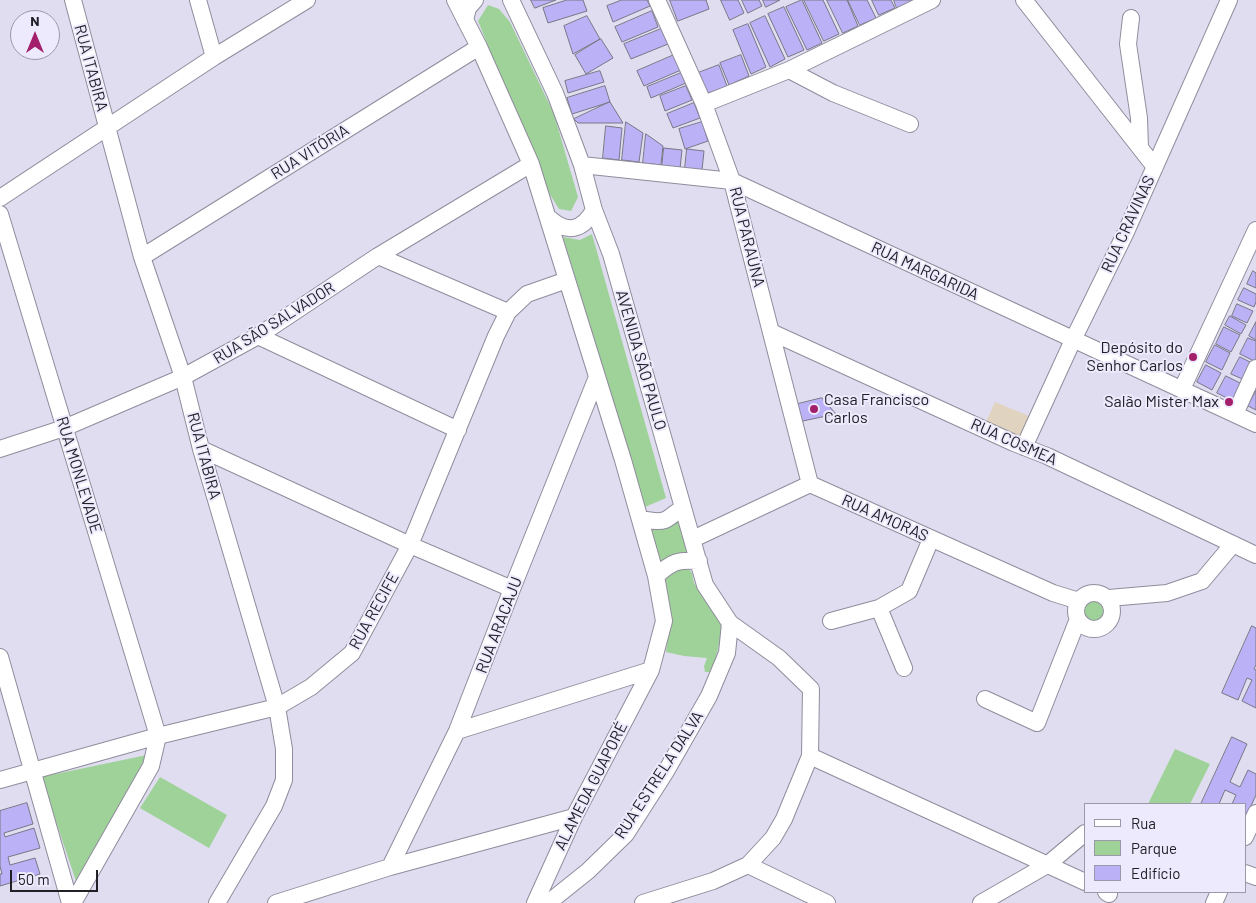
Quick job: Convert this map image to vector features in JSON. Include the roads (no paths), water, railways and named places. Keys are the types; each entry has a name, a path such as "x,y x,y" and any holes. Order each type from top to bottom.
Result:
{"street":[{"name":"RUA ITABIRA","path":"72,0 142,258 184,377 201,449 277,707 284,749 284,780 274,806 217,903"},
{"path":"198,0 214,57"},
{"path":"0,198 214,57 307,0"},
{"path":"455,0 479,47 531,164 640,519 656,576 664,621 651,670 457,732"},
{"path":"465,20 468,8 475,0"},
{"name":"AVENIDA SÃO PAULO","path":"510,0 554,93 582,166 594,210 611,254 705,585 730,622 779,658 811,689 810,756"},
{"name":"RUA PARAÚNA","path":"656,0 704,104 732,181 810,484"},
{"path":"704,104 789,70 932,0"},
{"path":"1024,0 1155,167"},
{"name":"RUA CRAVINAS","path":"1024,447 1073,340 1125,234 1229,0"},
{"path":"1130,18 1128,44 1139,110 1140,148"},
{"name":"RUA VITÓRIA","path":"142,258 479,47"},
{"path":"789,70 833,93 910,124"},
{"name":"RUA SÃO SALVADOR","path":"0,449 64,428 184,377 258,336 378,256 531,164"},
{"name":"RUA MARGARIDA","path":"582,166 732,181 1256,424"},
{"path":"549,218 557,226 568,228 579,226 588,220 594,210"},
{"name":"RUA MONLEVADE","path":"0,214 158,736"},
{"path":"1182,389 1256,230"},
{"path":"378,256 508,312"},
{"name":"RUA RECIFE","path":"0,780 158,736 277,707 311,687 352,653 410,545 496,336 508,312 527,294 567,280"},
{"name":"RUA COSMEA","path":"771,332 1047,456 1256,555"},
{"path":"258,336 458,430"},
{"path":"1235,414 1256,368"},
{"name":"RUA ARACAJU","path":"390,867 457,732 597,377"},
{"path":"201,449 512,590"},
{"path":"693,539 810,484"},
{"name":"RUA AMORAS","path":"810,484 1053,593 1079,601"},
{"path":"640,519 652,521 666,520 674,512 682,509"},
{"path":"831,621 879,608 909,591 932,539"},
{"path":"985,699 1037,723 1078,619 1076,607 1079,601 1094,592 1108,598 1167,593 1202,581 1233,544"},
{"path":"656,576 666,567 679,560 699,561"},
{"path":"1078,619 1087,628 1104,626 1112,617 1113,611 1108,598"},
{"path":"879,608 904,668"},
{"name":"RUA ESTRELA DALVA","path":"548,903 588,871 626,834 665,773 709,696 727,653 730,622"},
{"path":"0,657 71,903"},
{"name":"ALAMEDA GUAPORÉ","path":"535,903 574,817 651,670"},
{"path":"71,903 151,766 158,736"},
{"path":"643,903 713,881 748,865 773,838 784,819 810,756 1084,882"},
{"path":"1246,835 1256,814"},
{"path":"276,903 390,867 574,817"},
{"path":"981,903 1047,865 1084,834"},
{"path":"748,865 827,903"}],"place":[{"name":"Depósito do Senhor Carlos","path":"1193,357"},
{"name":"Salão Mister Max","path":"1229,402"},
{"name":"Casa Francisco Carlos","path":"814,409"}]}
